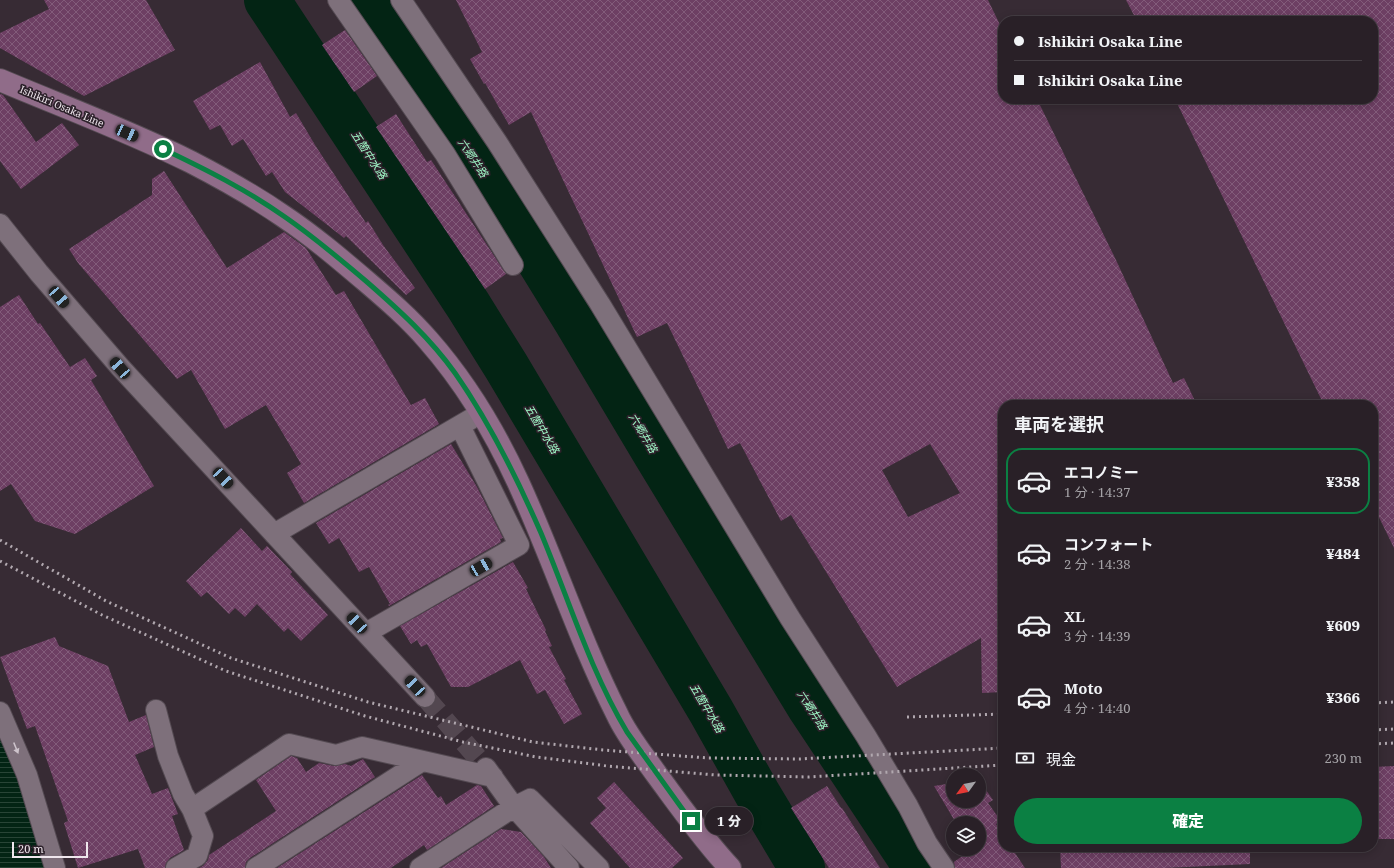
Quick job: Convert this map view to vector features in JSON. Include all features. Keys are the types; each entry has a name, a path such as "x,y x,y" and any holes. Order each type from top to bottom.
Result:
{"main road":[{"name":"Ishikiri Osaka Line","path":"0,80 120,130 182,158 232,185 285,217 328,249 400,311 427,339 454,372 480,413 519,485 541,534 578,628 618,716 627,732 682,809 718,856 730,868"}],"street":[{"path":"402,0 497,142 596,298 790,618 860,727 908,806 927,843 944,868"},
{"path":"347,4 445,154 513,265"},
{"path":"0,224 39,274 120,368 425,697"},
{"path":"274,534 480,413"},
{"path":"366,633 519,544 460,426"},
{"path":"156,710 168,756 183,794 192,809 203,836 197,856 176,868"},
{"path":"0,712 27,775 55,868"},
{"path":"192,809 289,744 336,755 362,747 422,761 488,771 514,807 569,868"},
{"path":"256,868 422,761"},
{"path":"420,868 514,807 530,799 599,868"}],"shaded area":[{"path":"0,733 19,779 47,868 0,868"}],"building":[{"path":"44,0 146,0 175,50 84,96 0,48 0,33 49,9"},
{"path":"456,0 988,0 998,21 998,104 1039,104 1116,260 1173,383 1184,378 1195,400 998,400 998,692 982,693 981,638 897,687 791,515 781,521 740,443 728,449 667,323 637,337 531,112 509,125 470,59 482,52","holes":["930,444 960,493 908,517 882,470"]},
{"path":"1126,0 1394,0 1394,548 1378,515 1378,400 1322,400 1177,104 1378,104 1378,16 1134,16"},
{"path":"345,30 377,76 354,92 322,45"},
{"path":"260,62 290,117 296,113 366,223 368,221 383,245 415,288 406,295 346,236 344,238 285,192 272,172 266,176 243,139 232,146 220,125 210,130 193,101"},
{"path":"0,94 3,95 36,142 62,123 79,145 21,189 0,161"},
{"path":"396,114 427,162 431,160 506,274 485,289 376,127"},
{"path":"164,171 227,268 284,232 306,248 336,295 344,291 411,405 425,398 439,424 304,503 287,473 301,464 266,405 225,429 191,370 177,379 78,263 69,249 152,195 152,179"},
{"path":"19,295 38,324 40,323 70,367 85,358 97,376 91,380 154,486 75,534 35,521 11,484 0,491 0,307"},
{"path":"451,444 477,487 503,538 500,539 501,542 389,606 388,605 390,604 369,567 359,572 339,538 329,544 316,523"},
{"path":"241,528 262,551 267,546 292,572 290,574 328,615 301,641 288,628 284,632 257,604 245,617 235,608 229,614 207,592 201,597 186,581"},
{"path":"513,562 528,588 526,589 552,646 549,647 582,714 564,724 545,690 537,694 520,660 468,687 451,687 427,644 421,647 417,640 411,644 400,626"},
{"path":"55,637 59,646 108,666 129,722 146,715 154,747 135,755 152,794 168,788 178,814 172,816 184,850 170,858 166,863 165,868 145,868 138,849 78,868 64,823 68,821 35,726 27,729 0,657"},
{"path":"291,756 297,758 306,772 319,763 334,766 345,764 351,766 363,759 375,777 250,858 246,862 245,868 199,868 208,860 209,855 276,811 256,780"},
{"path":"1394,766 1394,839 1378,839 1378,767"},
{"path":"422,775 438,798 441,796 446,805 477,785 481,786 494,806 427,850 424,845 391,868 277,868"},
{"path":"614,782 683,858 672,868 630,868 590,823 606,808 597,798"},
{"path":"946,784 946,806 934,786"},
{"path":"827,786 880,868 829,868 791,808"},
{"path":"986,790 993,800 988,803 998,817 998,823 996,824 998,827 998,852 1014,852 1025,868 955,868 954,862 962,856 986,856 986,816 952,816 947,808 986,808"},
{"path":"501,829 521,832 544,857 551,868 441,868"},
{"path":"1060,852 1250,852 1250,864 1165,868 1061,868"}],"waterway":[{"name":"五箇中水路","path":"267,0 468,305 506,366 711,711 757,793 802,868"},
{"name":"六郷井路","path":"367,0 515,221 810,707 917,868"}],"tunnel":[{"path":"425,697 483,764"}],"railway":[{"path":"0,540 106,601 231,658 368,702 533,742 603,750 708,758 799,759 998,748"},
{"path":"0,561 102,615 226,671 365,716 463,742 536,757 607,766 716,775 809,777 998,765"},
{"path":"1378,703 1394,702"},
{"path":"907,717 998,714"},
{"path":"1378,730 1394,729"},
{"path":"1378,744 1394,743"}],"route":[{"path":"163,149 212,173 266,204 308,234 328,249 400,311 442,356 468,393 516,478 541,534 598,675 618,716 627,732 691,821"}]}
